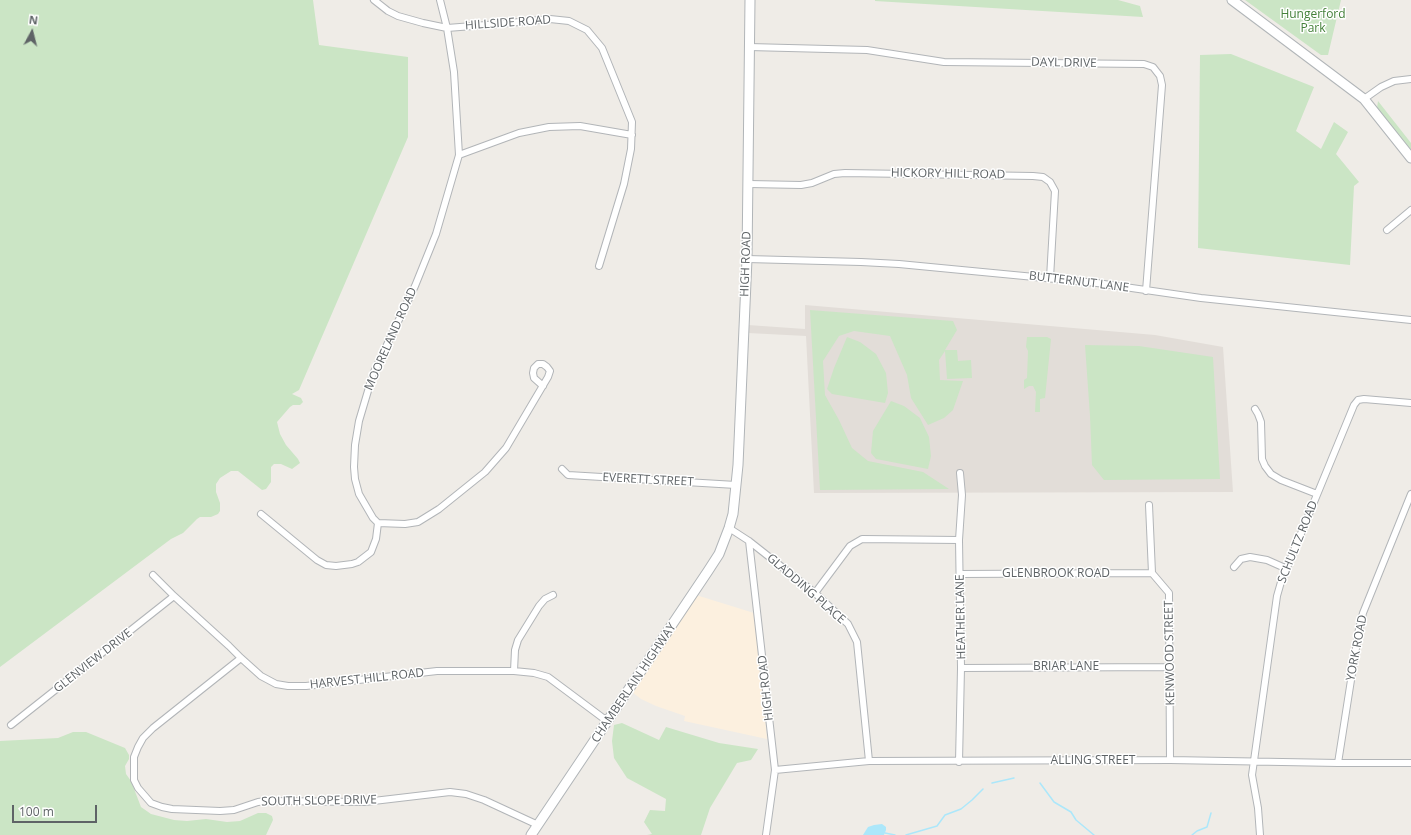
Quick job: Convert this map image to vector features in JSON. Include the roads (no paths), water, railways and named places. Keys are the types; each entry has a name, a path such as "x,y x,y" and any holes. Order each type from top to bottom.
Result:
{"main road":[{"name":"HIGH ROAD","path":"729,528 733,514 736,485 747,259 750,0"},
{"path":"1232,0 1364,99 1411,158"},
{"name":"CHAMBERLAIN HIGHWAY","path":"531,835 719,554 729,528"}],"street":[{"name":"HILLSIDE ROAD","path":"374,0 383,8 398,16 447,28 550,19 569,21 587,30 602,48 632,122 631,149 624,184 599,266"},
{"name":"MOORELAND ROAD","path":"378,523 367,509 359,494 355,479 355,445 359,420 373,374 415,286 436,234 459,155 454,72 447,28 440,0"},
{"name":"DAYL DRIVE","path":"749,47 867,50 944,62 1144,64 1153,67 1160,76 1162,85 1146,290"},
{"path":"1364,99 1381,87 1394,81 1411,79"},
{"path":"459,155 519,133 549,128 580,126 632,135"},
{"name":"HICKORY HILL ROAD","path":"749,184 801,185 812,183 834,174 845,173 1043,177 1050,182 1055,191 1050,278"},
{"path":"1387,230 1411,210"},
{"name":"BUTTERNUT LANE","path":"747,259 861,262 1050,278 1209,299 1411,320"},
{"path":"261,514 317,560 326,565 336,566 358,562 371,552 376,539 378,523 405,524 418,522 439,509 486,472 506,448 543,386"},
{"name":"SCHULTZ ROAD","path":"1260,835 1258,808 1252,775 1277,596 1285,568 1354,406 1358,400 1374,399 1411,403"},
{"path":"1255,409 1260,422 1262,458 1265,466 1271,474 1281,480 1317,494"},
{"name":"EVERETT STREET","path":"562,469 568,475 736,485"},
{"name":"HEATHER LANE","path":"959,762 961,668 959,540 962,496 960,473"},
{"name":"YORK ROAD","path":"1338,763 1359,629 1363,613 1411,494"},
{"path":"1149,505 1152,573"},
{"name":"GLADDING PLACE","path":"729,528 749,540 815,593 848,624 857,642 869,761"},
{"path":"815,593 850,546 862,539 959,540"},
{"name":"HIGH ROAD","path":"749,540 775,770 766,835"},
{"path":"1234,567 1241,559 1250,557 1267,560 1285,568"},
{"name":"GLENBROOK ROAD","path":"960,574 1152,573"},
{"name":"KENWOOD STREET","path":"1152,573 1169,593 1170,760"},
{"name":"HARVEST HILL ROAD","path":"153,575 261,676 276,684 306,686 437,671 534,672 548,677 607,721"},
{"path":"514,671 515,650 518,640 539,606 545,599 553,595"},
{"name":"GLENVIEW DRIVE","path":"11,725 174,596"},
{"name":"SOUTH SLOPE DRIVE","path":"241,658 142,738 134,758 134,780 138,788 151,803 172,809 220,811 234,810 258,802 266,801 365,802 450,792 466,794 484,800 538,825"},
{"name":"BRIAR LANE","path":"961,668 1170,667"},
{"name":"ALLING STREET","path":"775,770 869,761 959,762 1170,760 1411,763"}],"water":[{"path":"882,824 886,827 884,835 863,835 868,827"}],"waterway":[{"path":"992,783 1014,778"},
{"path":"1040,783 1054,802 1071,812 1076,820 1094,835"},
{"path":"906,835 937,826 945,815 961,809 983,789"},
{"path":"1192,835 1207,827 1211,813"},
{"path":"885,833 895,835"}],"park label":[{"name":"Hungerford Park","path":"1313,22"}]}
